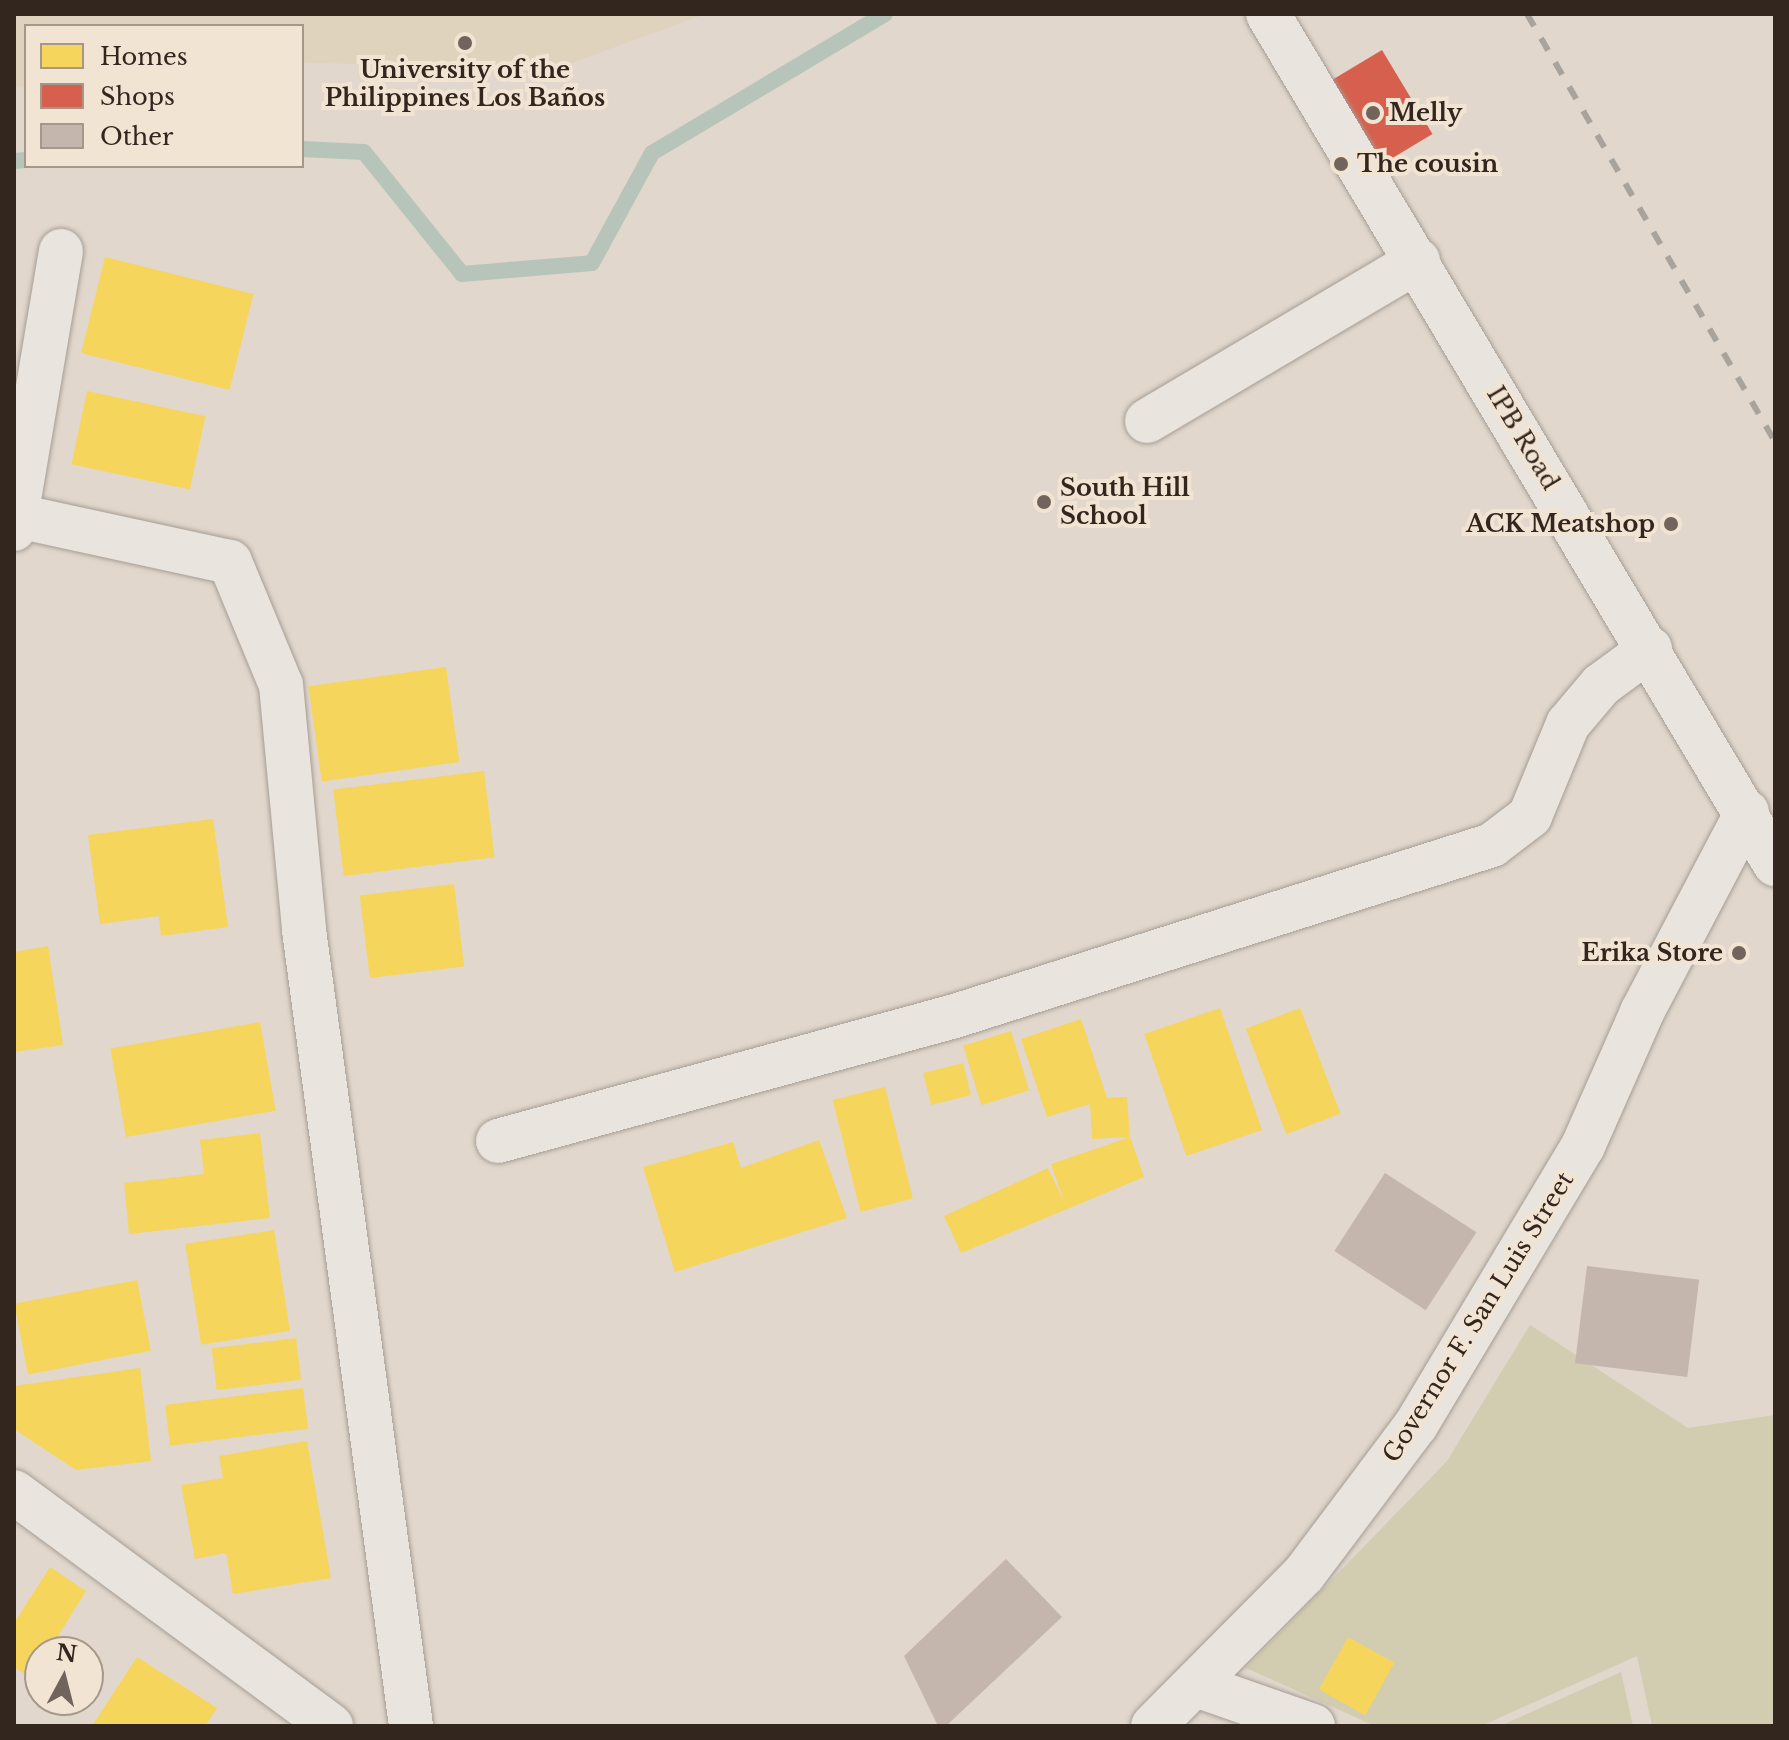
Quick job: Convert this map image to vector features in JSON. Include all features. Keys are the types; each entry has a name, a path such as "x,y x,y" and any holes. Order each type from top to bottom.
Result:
{"street":[{"name":"IPB Road","path":"1268,14 1650,649 1775,864"},
{"path":"61,251 16,522 230,562 281,685 304,930 411,1726"},
{"path":"1147,421 1418,261"},
{"path":"498,1141 955,1016 1492,845 1530,816 1568,724 1601,685 1650,649"},
{"name":"Governor F. San Luis Street","path":"1153,1726 1304,1574 1433,1398 1583,1146 1642,1012 1747,812"},
{"path":"14,1492 331,1726"},
{"path":"1196,1685 1313,1726"}],"shaded area":[{"name":"University of the Philippines Los Baños","path":"14,14 705,14 561,67 304,63 304,24 24,24 24,87 14,88"},
{"path":"1530,1325 1688,1428 1775,1415 1775,1726 1652,1726 1637,1656 1481,1726 1375,1726 1246,1668 1447,1461"},
{"path":"1621,1672 1633,1726 1500,1726"}],"building: Homes":[{"path":"105,257 253,294 230,390 81,353"},
{"path":"87,391 205,416 190,490 71,464"},
{"path":"446,667 459,762 322,781 308,686"},
{"path":"484,771 495,857 344,876 333,790"},
{"path":"213,819 228,927 161,936 159,916 100,924 88,835"},
{"path":"454,884 464,966 370,978 360,896"},
{"path":"48,946 63,1045 14,1052 14,952"},
{"path":"1220,1008 1262,1130 1186,1156 1144,1034"},
{"path":"1300,1008 1340,1113 1286,1134 1246,1029"},
{"path":"1081,1019 1107,1098 1127,1097 1130,1137 1092,1139 1090,1104 1047,1117 1021,1039"},
{"path":"260,1022 276,1111 126,1137 110,1048"},
{"path":"1011,1031 1029,1090 981,1105 963,1046"},
{"path":"963,1063 971,1095 931,1105 923,1073"},
{"path":"885,1087 913,1199 860,1212 833,1100"},
{"path":"260,1133 270,1218 129,1234 124,1183 204,1174 200,1140"},
{"path":"1130,1137 1144,1177 961,1253 944,1216 1048,1168 1064,1202 1051,1164"},
{"path":"819,1140 847,1218 675,1272 643,1167 733,1142 741,1168"},
{"path":"274,1230 290,1331 201,1345 185,1244"},
{"path":"137,1280 151,1351 28,1375 14,1304"},
{"path":"296,1338 301,1380 217,1390 212,1348"},
{"path":"140,1368 151,1461 76,1470 14,1429 14,1386"},
{"path":"303,1388 308,1429 170,1446 165,1405"},
{"path":"307,1441 331,1578 233,1594 226,1553 195,1559 181,1485 223,1478 219,1456"},
{"path":"50,1567 86,1591 58,1636 24,1636 24,1673 14,1667 14,1623"},
{"path":"1348,1637 1394,1663 1365,1715 1319,1689"},
{"path":"137,1657 217,1708 205,1726 92,1726 99,1716 104,1716 104,1708"}],"building: Shops":[{"path":"1382,50 1432,134 1372,171 1321,87"}],"building: Other":[{"path":"1385,1173 1476,1232 1426,1310 1334,1251"},
{"path":"1587,1266 1699,1280 1687,1377 1575,1363"},
{"path":"1006,1559 1062,1617 946,1726 938,1726 904,1656"}],"waterway":[{"path":"304,149 364,152 462,274 592,263 652,153 885,14"},
{"path":"14,161 24,160"}],"railway":[{"path":"1527,14 1775,442"}],"place":[{"name":"University of the Philippines Los Baños","path":"465,43"},
{"name":"Melly","path":"1373,113"},
{"name":"The cousin","path":"1341,164"},
{"name":"South Hill School","path":"1044,502"},
{"name":"ACK Meatshop","path":"1671,524"},
{"name":"Erika Store","path":"1739,953"}]}
